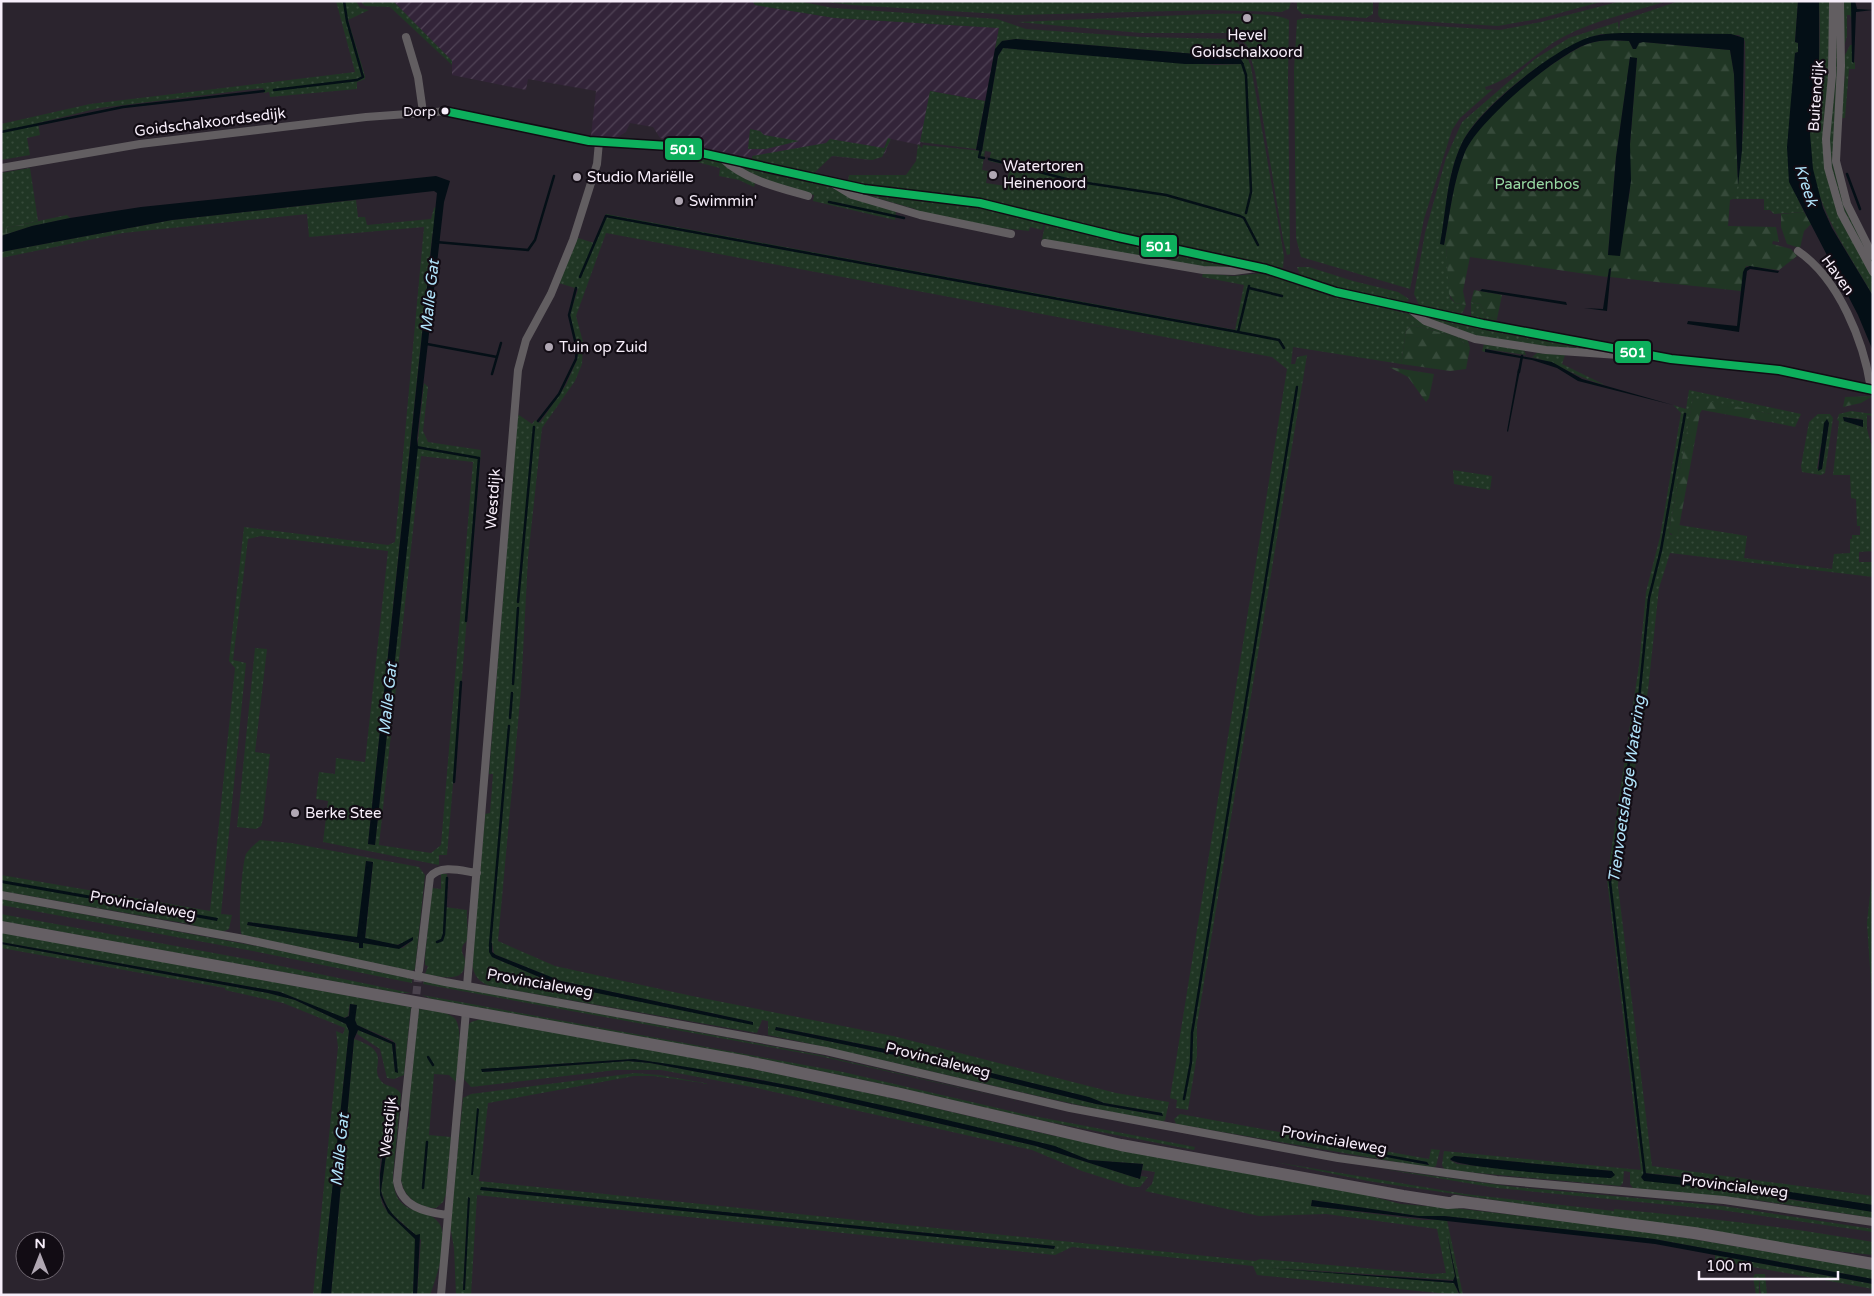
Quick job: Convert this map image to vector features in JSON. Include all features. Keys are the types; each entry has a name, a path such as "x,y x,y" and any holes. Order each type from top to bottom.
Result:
{"main road":[{"path":"1,927 756,1063 1083,1136 1124,1140 1462,1202 1652,1226 1873,1264"}],"street":[{"name":"Buitendijk","path":"1833,1 1832,76 1826,139 1828,168 1841,213 1873,272"},
{"name":"Buitendijk","path":"1840,1 1841,72 1836,161 1847,204 1873,256"},
{"path":"406,37 419,85 423,112"},
{"name":"Goidschalxoordsedijk","path":"1,168 140,144 423,112 455,112 599,142 651,143 890,193 970,201 1109,235 1259,267 1328,290 1410,309 1652,356"},
{"name":"Westdijk","path":"467,986 518,370 526,340 551,294 576,232 597,164 599,142"},
{"path":"722,158 734,168 746,174 808,196"},
{"path":"831,182 852,195 915,214 1011,234"},
{"path":"1045,243 1202,270 1241,271 1259,267"},
{"name":"Haven","path":"1798,251 1818,268 1844,309 1861,345 1871,376 1872,390"},
{"path":"1410,309 1425,321 1475,339 1558,351 1652,356 1767,368 1872,390"},
{"path":"419,970 430,877 436,871 443,870 477,872"},
{"name":"Provincialeweg","path":"1,895 244,939 467,986 808,1047 1076,1109 1352,1160 1497,1180 1743,1202 1873,1222"},
{"name":"Westdijk","path":"415,1010 397,1181 401,1193 413,1206 426,1211 447,1215"},
{"path":"441,1295 466,1010"}],"shaded area":[{"path":"393,1 752,1 755,5 835,18 999,28 985,101 931,91 920,145 891,139 885,153 872,160 831,156 813,172 660,138 653,127 630,123 626,132 618,137 591,136 596,91 528,79 526,90 452,75 452,61"}],"green space":[{"path":"336,1 356,1 360,8 369,10 348,20 365,76 365,79 357,82 357,89 270,97 269,92 264,93 263,88 99,108 38,123 40,135 27,138 30,155 1,160 1,124 90,104 355,72"},
{"path":"360,1 393,1 452,61 452,65 390,7 365,6"},
{"path":"752,1 798,1 833,8 997,19 1026,29 1141,37 1233,39 1245,50 1251,67 1284,256 1283,268 1109,231 1109,229 1102,227 1101,230 848,181 849,175 906,175 916,161 918,144 922,148 923,145 982,151 998,56 1003,48 1215,65 1243,64 1239,54 1208,55 1016,39 1002,41 995,49 999,28 835,18 755,5","holes":["985,151 991,152 989,161 1011,166 1005,186 986,183 988,171 982,170"]},
{"path":"817,1 1291,1 1289,9 1281,12 1211,10 1016,15 852,5"},
{"path":"1297,1 1373,1 1373,14 1366,18 1302,14 1297,9"},
{"path":"1379,1 1604,1 1538,19 1498,26 1381,19 1378,15"},
{"path":"1621,1 1667,1 1602,21 1565,36 1506,78 1485,87 1486,90 1493,89 1460,118 1452,130 1424,219 1410,289 1301,257 1296,238 1294,70 1297,20 1305,18 1500,30 1541,22"},
{"path":"1679,1 1798,1 1795,42 1799,43 1798,52 1795,53 1789,154 1791,174 1804,212 1774,214 1770,210 1764,210 1764,199 1733,199 1740,161 1745,101 1745,41 1739,35 1601,34 1564,50 1523,78 1486,111 1462,143 1453,167 1441,244 1446,245 1450,298 1455,303 1466,305 1463,312 1459,315 1420,307 1414,294 1425,233 1446,158 1462,122 1535,59 1569,38 1618,22 1619,31 1620,21"},
{"path":"1819,1 1831,1 1828,102 1830,186 1873,275 1873,296 1834,228 1813,174 1809,143 1819,62"},
{"path":"1834,1 1840,46 1834,147 1855,228 1873,260 1873,269 1843,212 1832,178 1828,135 1828,90"},
{"path":"1841,1 1851,1 1853,23 1850,15 1847,15 1847,36 1843,50"},
{"path":"1208,14 1262,15 1282,17 1289,20 1290,254 1287,255 1283,239 1255,72 1247,45 1230,33 1141,33 1017,22"},
{"name":"Paardenbos","path":"1610,40 1629,41 1633,49 1636,48 1638,43 1643,42 1730,50 1734,74 1738,185 1733,199 1730,200 1728,226 1776,227 1779,242 1773,241 1772,244 1791,249 1797,256 1779,270 1746,266 1741,291 1610,277 1611,269 1607,277 1470,257 1463,291 1466,305 1455,303 1449,294 1446,246 1444,245 1452,197 1465,151 1484,123 1533,78 1584,45","holes":["1630,58 1637,58 1630,144 1630,191 1624,221 1608,254 1616,157"]},
{"path":"1850,45 1852,45 1852,62 1855,62 1855,69 1849,69 1845,118 1840,118 1845,76 1842,75 1844,57"},
{"path":"930,91 985,101 976,149 920,142"},
{"path":"750,129 760,131 764,135 799,141 766,149 748,149"},
{"path":"888,138 891,139 882,157 872,160 832,156 813,174 752,161 752,156 826,143 830,139 884,148"},
{"path":"686,154 719,161 756,180 754,187 739,180 719,176 720,168 685,159"},
{"path":"732,164 827,185 843,193 896,211 895,220 813,201 814,195 772,183"},
{"path":"30,168 38,221 1,229 1,173"},
{"path":"842,188 892,197 967,205 1044,223 1042,230 1030,227 1029,231 993,227 918,213 915,209"},
{"path":"356,200 358,217 365,217 367,225 431,219 434,208 438,206 432,237 368,844 375,845 424,383 428,387 423,431 428,442 481,450 447,855 439,855 439,865 323,842 328,801 316,799 319,772 335,774 336,758 365,762 388,551 261,536 248,539 233,660 246,663 221,914 232,915 229,929 225,931 209,930 189,924 1,891 1,875 210,911 235,668 229,661 244,527 388,545 395,542 424,227 309,237 307,214 123,233 1,258 1,252 172,220","holes":["421,456 473,462 441,845 431,853 379,845"]},
{"path":"1804,212 1811,224 1804,231 1800,248 1787,244 1781,227 1781,214"},
{"path":"606,214 1235,330 1244,285 1202,277 1203,273 1233,276 1264,273 1328,295 1409,314 1423,323 1467,338 1470,348 1457,337 1412,325 1406,331 1401,364 1293,347 1291,364 1295,364 1297,357 1307,355 1197,1025 1197,1055 1188,1110 1176,1108 1177,1100 1170,1098 1287,369 1272,357 606,233 576,316 583,342 582,364 575,381 542,428 528,558 521,690 498,941 555,966 692,996 893,1036 1116,1093 1169,1102 1165,1120 1162,1122 1063,1102 768,1035 768,1021 762,1020 757,1033 490,986 478,979 473,968 472,958 485,814 490,813 493,774 489,774 517,417 519,415 532,424 535,420 540,423 566,385 577,360 578,350 570,315 578,289 559,283 578,238 594,243","holes":["492,943 494,954 561,981 752,1022 753,1024 558,985 492,957","776,1027 930,1058 1091,1098 1104,1103 1161,1113 1163,1116 1096,1104 933,1063 775,1030"]},
{"path":"67,215 70,218 32,226 1,236 1,229"},
{"path":"1045,224 1245,267 1217,269 1062,245 1042,240"},
{"path":"1297,267 1309,267 1353,281 1398,292 1409,299 1406,304 1337,289 1301,277"},
{"path":"1474,290 1502,295 1497,319 1487,316 1480,304 1471,302"},
{"path":"1471,302 1480,304 1487,316 1497,319 1496,323 1471,316"},
{"path":"1425,317 1617,352 1574,351 1480,338 1431,321"},
{"path":"1412,325 1457,337 1470,348 1466,369 1450,371 1401,364 1406,331"},
{"path":"1484,344 1524,350 1526,355 1486,349 1485,352 1482,351"},
{"path":"1537,353 1565,355 1562,364 1605,385 1532,357"},
{"path":"1389,367 1434,374 1429,398 1426,402 1408,377"},
{"path":"1689,390 1801,414 1795,427 1771,422 1771,414 1693,399 1669,532 1671,535 1678,533 1679,525 1747,536 1744,558 1832,569 1834,554 1850,553 1850,539 1852,539 1852,535 1860,535 1860,526 1857,526 1856,499 1851,498 1850,475 1833,475 1839,421 1837,420 1839,414 1851,411 1873,414 1873,416 1867,415 1867,429 1873,451 1873,551 1859,552 1859,562 1873,562 1873,577 1670,553 1659,588 1648,690 1620,859 1618,886 1652,1166 1873,1196 1873,1205 1675,1176 1644,1173 1642,1179 1863,1210 1873,1212 1873,1218 1750,1199 1633,1188 1630,1184 1630,1172 1624,1171 1623,1183 1620,1186 1445,1170 1442,1165 1444,1151 1641,1170 1607,879 1639,665 1646,592 1660,537 1681,413 1673,405 1686,409","holes":["1843,417 1861,419 1863,420 1863,427 1844,421","1454,1156 1612,1171 1526,1171 1457,1164 1450,1160"]},
{"path":"1873,396 1861,403 1843,407 1845,397"},
{"path":"1693,398 1771,414 1771,422 1702,410 1678,533 1674,536 1669,532"},
{"path":"1818,414 1830,414 1833,418 1825,473 1821,475 1802,472 1801,466 1809,422","holes":["1829,423 1822,469 1817,469 1820,449"]},
{"path":"1453,470 1492,476 1490,490 1454,484"},
{"path":"255,648 267,649 255,752 270,754 263,819 261,826 256,829 237,827"},
{"path":"260,840 291,843 419,867 425,875 415,969 412,971 242,935 240,909 244,860 247,852","holes":["366,861 373,862 365,939 396,945 413,940 403,948 363,943 359,948 359,943 247,925 248,922 356,938 359,933"]},
{"path":"1873,866 1873,1014 1867,923"},
{"path":"441,874 447,874 445,907 467,910 468,938 462,946 462,953 465,959 464,969 457,976 451,977 425,974 428,966 425,965 425,956 432,888 441,889"},
{"path":"1,899 278,950 412,979 412,983 253,951 1,905"},
{"path":"1,914 252,960 411,993 399,993 1,921"},
{"path":"1,932 411,1007 404,1075 394,1079 387,1078 380,1049 357,1034 358,1030 392,1044 395,1072 396,1044 392,1040 357,1025 355,1020 356,1005 350,1004 348,1016 343,1018 280,992 1,942"},
{"path":"1,944 268,993 295,1000 346,1024 349,1031 321,1295 313,1295 338,1047 336,1031 343,1034 345,1028 283,1003 225,990 225,988 1,948"},
{"path":"424,981 820,1055 1053,1109 819,1056 423,984"},
{"path":"422,995 843,1072 1023,1114 1195,1147 1194,1150 1039,1120 878,1083 757,1058 432,999"},
{"path":"419,1009 450,1015 457,1022 459,1029 459,1057 456,1082 449,1075 434,1074 429,1135 451,1137 446,1194 443,1202 436,1208 421,1205 408,1196 403,1187 400,1170 409,1119 409,1092"},
{"path":"481,1019 696,1057 887,1097 1050,1135 1355,1192 1401,1204 1463,1209 1638,1230 1873,1269 1873,1279 1654,1239 1444,1216 1418,1216 1312,1200 1311,1206 1422,1220 1447,1220 1463,1295 1460,1295 1447,1235 1455,1276 1453,1280 1266,1267 1454,1283 1459,1295 1257,1275 1253,1266 1072,1247 1055,1255 477,1195 471,1295 456,1295 454,1248 450,1226 463,1098 471,1094 635,1073 660,1075 710,1084 653,1076 634,1076 488,1103 479,1181 1255,1261 1260,1259 1432,1274 1446,1273 1437,1229 1326,1214 1259,1216 1145,1191 1152,1184 1155,1172 1142,1170 1143,1164 1089,1160 1047,1145 753,1078 634,1059 482,1069 482,1072 628,1061 650,1063 799,1091 1036,1146 1140,1179 1141,1176 1148,1177 1140,1187 1132,1187 1082,1171 1032,1150 757,1088 661,1070 616,1070 471,1087 463,1078 467,1027 471,1022","holes":["481,1187 1054,1246 1055,1246 1054,1249 481,1190","468,1197 465,1289 463,1290"]},
{"path":"354,1039 374,1049 377,1054 377,1070 381,1081 397,1089 401,1094 393,1175 394,1189 398,1199 404,1205 434,1218 442,1230 443,1249 430,1295 417,1295 421,1240 389,1211 381,1191 394,1096 391,1095 379,1184 381,1197 387,1212 416,1241 413,1295 331,1295"},
{"path":"1180,1114 1429,1159 1431,1149 1440,1150 1436,1166 1431,1168 1176,1124 1174,1119","holes":["1296,1138 1427,1162 1429,1165 1296,1140"]},
{"path":"1275,1162 1465,1194 1614,1211 1614,1209 1712,1219 1841,1237 1873,1242 1873,1255 1368,1181"},
{"path":"1383,1169 1515,1187 1723,1206 1873,1229 1873,1232 1721,1210 1497,1188"},
{"path":"1715,1255 1873,1284 1873,1289 1715,1260"},
{"path":"1755,1274 1765,1274 1767,1295 1761,1295 1759,1278 1759,1295 1756,1295 1753,1277"}],"water":[{"name":"Kreek","path":"1798,1 1819,1 1819,63 1810,134 1813,169 1823,208 1832,228 1873,296 1873,351 1858,315 1789,182 1787,147 1795,53 1798,52 1798,43 1795,42"},
{"path":"1851,1 1855,1 1857,9 1873,10 1856,12 1854,63 1852,62"},
{"path":"1616,33 1731,34 1744,38 1742,150 1738,185 1734,74 1730,50 1643,42 1639,43 1636,49 1633,49 1629,41 1597,41 1573,51 1538,75 1501,107 1473,139 1461,163 1452,198 1444,245 1440,244 1450,180 1462,143 1471,129 1500,98 1538,67 1575,44 1590,37 1600,35"},
{"path":"1016,39 1208,55 1236,55 1237,53 1244,64 1185,64 1003,48 998,56 982,151 976,150 995,49 1002,41"},
{"path":"1630,57 1637,58 1630,144 1631,181 1620,256 1608,255 1616,157"},
{"name":"Malle Gat","path":"436,176 450,181 444,202 417,439 418,447 375,845 368,844 437,193 434,191 172,220 1,252 1,236 32,226 70,218 141,207"},
{"path":"1750,266 1779,271 1778,273 1750,269 1747,271 1739,332 1687,324 1688,321 1737,326 1743,272 1745,268"},
{"path":"1611,268 1607,311 1584,308 1603,309 1609,269"},
{"path":"1482,289 1566,302 1567,305 1480,291"},
{"path":"1485,349 1552,362 1582,379 1673,405 1578,381 1557,368 1532,360 1485,352"},
{"path":"1518,369 1520,370 1508,432 1507,431"},
{"path":"1843,417 1863,420 1863,427 1844,421"},
{"path":"1827,419 1829,423 1822,469 1818,471 1824,423"},
{"path":"366,861 373,862 365,938 398,945 413,937 413,940 399,949 363,943 363,948 359,948 359,943 247,925 248,922 357,937"},
{"path":"1,880 218,918 217,921 1,883"},
{"name":"Malle Gat","path":"1,942 280,992 345,1018 349,1016 350,1004 357,1005 355,1020 357,1025 395,1043 398,1073 395,1072 392,1044 358,1030 354,1039 331,1295 321,1295 349,1031 346,1024 295,1000 268,993 1,944"},
{"path":"489,943 492,943 492,952 496,955 561,981 753,1022 753,1025 558,985 492,957 489,952"},
{"path":"776,1027 930,1058 1089,1097 1104,1103 1162,1113 1163,1116 1096,1104 933,1063 775,1030"},
{"path":"634,1059 793,1086 898,1109 1055,1146 1089,1160 1143,1164 1140,1179 1036,1146 799,1091 650,1063 628,1061 482,1072 481,1069"},
{"path":"391,1095 394,1096 381,1191 386,1205 394,1216 416,1235 420,1234 417,1295 413,1295 415,1239 388,1213 380,1195 380,1174"},
{"path":"477,1108 479,1109 473,1175 471,1175"},
{"path":"1296,1138 1427,1162 1429,1165 1295,1140"},
{"path":"1454,1156 1612,1171 1615,1175 1611,1178 1498,1169 1474,1166 1450,1159"},
{"path":"1644,1173 1759,1187 1873,1205 1873,1212 1741,1191 1644,1181 1641,1177"},
{"path":"481,1187 1055,1246 1054,1249 480,1190"},
{"path":"468,1197 470,1198 465,1290 463,1290"},
{"path":"1312,1200 1418,1216 1444,1216 1654,1239 1873,1279 1873,1284 1655,1244 1311,1206"},
{"path":"1447,1234 1460,1295 1454,1283 1266,1268 1453,1281 1455,1276"}],"waterway":[{"path":"274,90 357,80 363,77 347,21 344,1"},
{"path":"1242,63 1246,75 1251,192 1246,213"},
{"path":"1,132 123,107 264,91"},
{"path":"981,149 979,157 984,158"},
{"path":"989,159 1074,181 1166,195 1240,216 1244,218 1258,245"},
{"path":"1847,174 1860,209"},
{"path":"436,242 528,250 535,240 554,176"},
{"path":"829,202 904,218"},
{"path":"580,277 606,216 1238,332"},
{"path":"1249,286 1238,332 1279,340 1284,348"},
{"path":"538,421 559,394 576,359 577,349 569,315 576,288"},
{"path":"1249,288 1282,296"},
{"path":"492,374 501,343"},
{"path":"427,344 497,357"},
{"name":"Tienvoetslange Watering","path":"1519,372 1522,356"},
{"path":"1184,1099 1191,1062 1192,1033 1297,387"},
{"name":"Tienvoetslange Watering","path":"1645,1176 1610,882 1639,699 1649,598 1661,550 1685,414"},
{"path":"518,602 534,427"},
{"path":"416,447 479,458 466,621"},
{"path":"513,684 518,608"},
{"path":"454,782 461,682"},
{"path":"510,718 512,693"},
{"path":"490,946 509,726"},
{"path":"437,942 442,940 444,934 447,878"},
{"path":"428,1057 433,1065"},
{"path":"423,1188 427,1142"}],"tunnel":[{"path":"415,1006 419,970"}],"transit line":[{"name":"501","path":"444,111 589,141 669,146 864,189 980,203 1118,237 1266,269 1336,292 1483,324 1671,359 1779,370 1873,390"}],"place":[{"name":"Hevel Goidschalxoord","path":"1247,18"},
{"name":"Dorp","path":"445,111"},
{"name":"Watertoren Heinenoord","path":"993,175"},
{"name":"Studio Mariëlle","path":"577,177"},
{"name":"Swimmin'","path":"679,201"},
{"name":"Tuin op Zuid","path":"549,347"},
{"name":"Berke Stee","path":"295,813"}]}
